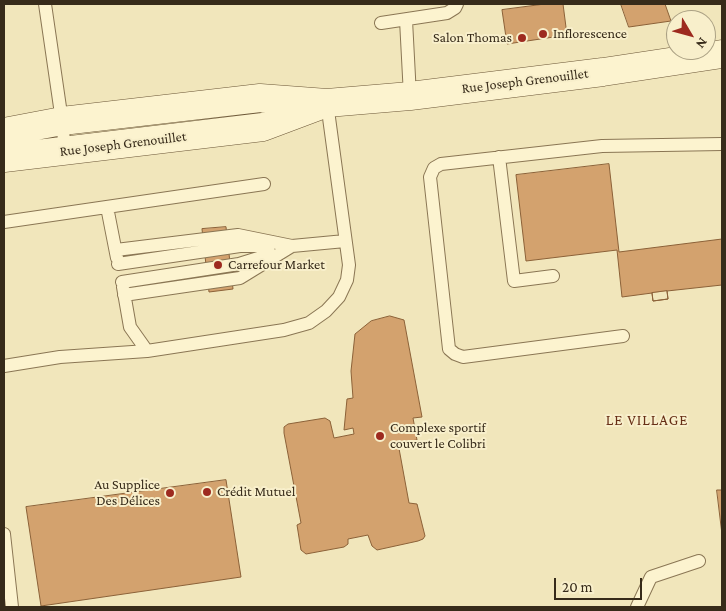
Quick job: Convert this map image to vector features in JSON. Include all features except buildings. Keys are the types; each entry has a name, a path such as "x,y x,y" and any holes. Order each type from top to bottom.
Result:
{"main road":[{"name":"Rue Joseph Grenouillet","path":"4,132 62,121 260,98 327,103 410,96 603,72 722,54"},
{"name":"Rue Joseph Grenouillet","path":"4,158 263,127 327,103"}],"lane":[{"path":"45,4 65,150"},
{"path":"381,24 447,13 455,8 457,4"},
{"path":"406,20 410,96"},
{"path":"4,366 60,357 147,351 284,330 309,323 326,311 340,297 348,280 349,265 327,103"},
{"path":"623,336 463,357 449,349 430,176 434,168 440,164 602,146 722,144"},
{"path":"499,157 514,281 553,276"},
{"path":"4,222 264,184"},
{"path":"107,207 130,327 147,351"},
{"path":"116,250 238,235 292,246"},
{"path":"118,264 240,246 292,246 345,241"},
{"path":"123,288 240,278 292,246"},
{"path":"4,534 12,607"},
{"path":"637,607 651,577 699,561"}],"place":[{"name":"Inflorescence","path":"543,34"},
{"name":"Salon Thomas","path":"522,38"},
{"name":"Carrefour Market","path":"218,265"},
{"name":"Complexe sportif couvert le Colibri","path":"380,436"},
{"name":"Crédit Mutuel","path":"207,492"},
{"name":"Au Supplice Des Délices","path":"170,493"}],"district":[{"name":"LE VILLAGE","path":"647,420"}]}
